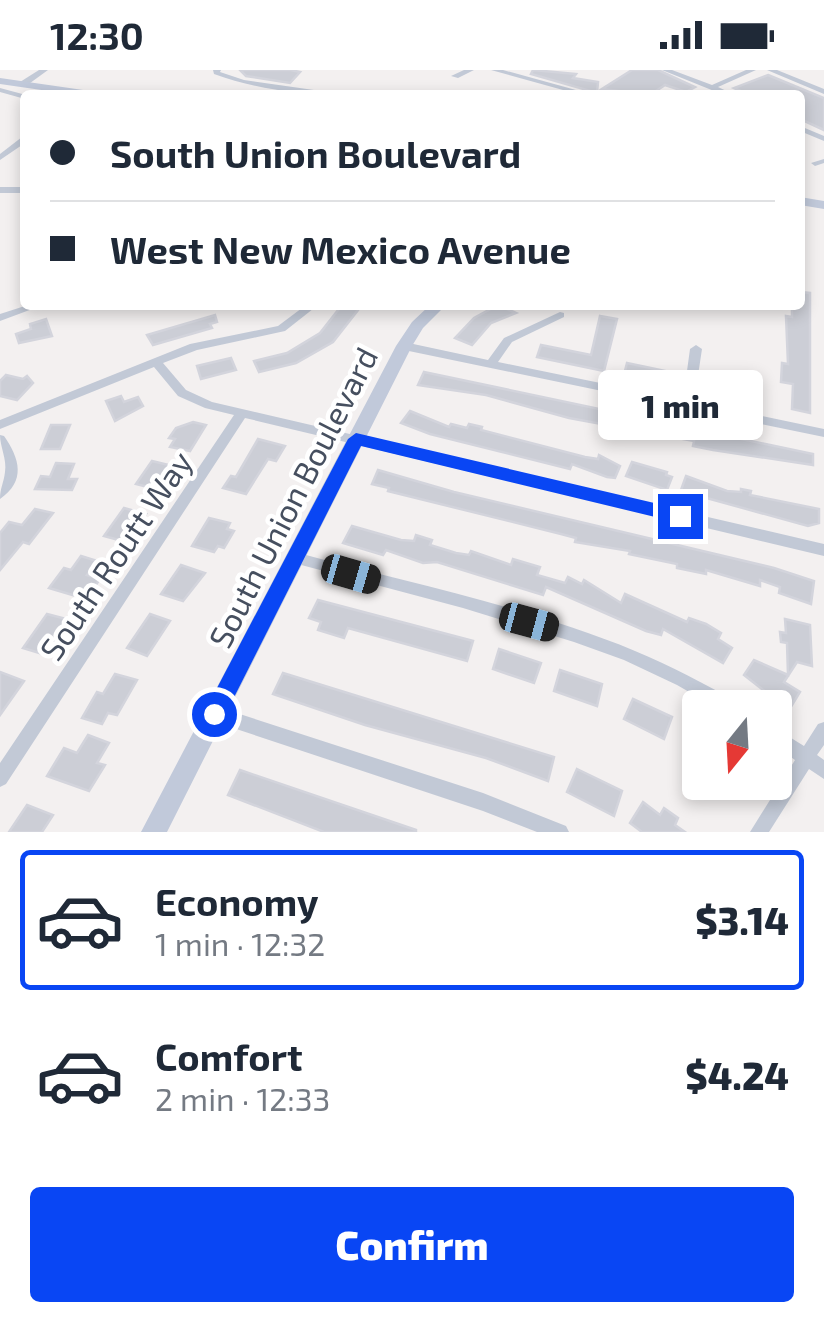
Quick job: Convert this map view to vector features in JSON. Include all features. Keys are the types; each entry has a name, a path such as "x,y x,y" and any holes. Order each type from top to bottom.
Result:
{"main road":[{"path":"0,80 63,90"},
{"name":"South Union Boulevard","path":"154,832 404,346 416,325 433,310"}],"street":[{"path":"23,84 44,70"},
{"path":"217,70 216,73 243,82 300,90"},
{"path":"455,76 470,70"},
{"path":"495,70 571,90"},
{"path":"666,70 720,90"},
{"path":"713,87 752,70"},
{"path":"770,70 824,92"},
{"path":"0,158 20,143"},
{"path":"0,425 208,344 281,330 307,310"},
{"path":"491,364 508,340 560,316"},
{"path":"404,346 824,434"},
{"path":"688,406 696,348"},
{"path":"156,362 188,398 824,550"},
{"name":"South Routt Way","path":"0,778 242,412"},
{"path":"0,439 13,465 10,482 0,494"},
{"path":"295,558 589,639 670,672 702,690"},
{"path":"214,714 483,802 560,832"},
{"path":"759,832 824,730"},
{"path":"792,748 824,770"}],"building":[{"path":"240,70 300,72 290,83 246,76"},
{"path":"533,70 576,74 573,78 598,82 597,90 587,90 531,74"},
{"path":"632,70 658,70 695,87 690,90 665,85 658,90 602,89"},
{"path":"768,75 805,90 738,90 734,88"},
{"path":"805,90 824,98 824,130 805,121"},
{"path":"805,292 810,293 810,413 792,409 793,384 781,382 782,363 788,364 786,316 792,317 792,310 805,310"},
{"path":"338,310 358,310 333,342 296,363 259,372 254,361 287,353 320,333"},
{"path":"489,310 516,313 491,323 472,345 455,338 474,318"},
{"path":"215,315 217,322 210,324 212,328 153,345 147,335"},
{"path":"600,316 617,319 604,371 537,357 541,345 591,355"},
{"path":"46,319 52,336 19,343 16,334"},
{"path":"231,358 236,370 201,379 197,366"},
{"path":"627,363 665,371 663,384 624,375"},
{"path":"424,372 813,454 813,465 693,446 694,441 569,418 486,395 418,385"},
{"path":"6,375 23,379 27,376 33,383 17,400 0,396 0,381"},
{"path":"121,396 124,402 138,397 143,406 115,421 106,401"},
{"path":"410,411 449,427 451,424 467,428 469,424 585,457 598,459 599,455 620,466 615,478 607,477 572,464 570,469 430,434 401,423"},
{"path":"193,422 206,425 190,451 170,447 175,439 169,438 176,428"},
{"path":"51,425 70,425 60,449 41,449"},
{"path":"258,439 285,446 276,461 268,459 246,494 223,488 231,476 236,477"},
{"path":"152,461 177,467 169,479 159,477 152,488 136,484"},
{"path":"632,462 667,472 672,477 667,490 626,476"},
{"path":"56,463 74,464 68,479 77,479 72,490 35,489 41,476 50,477"},
{"path":"378,470 454,492 774,568 814,581 811,604 779,593 780,587 760,580 760,586 706,570 706,574 677,568 677,564 629,554 630,551 575,542 576,538 388,491 389,488 372,484"},
{"path":"686,476 727,491 741,489 751,491 750,495 819,509 819,523 808,526 681,490"},
{"path":"124,508 146,514 126,542 104,536"},
{"path":"35,509 53,513 29,544 23,542 0,570 0,533 9,522 22,525"},
{"path":"209,518 230,523 227,529 234,531 224,548 218,546 214,552 192,546"},
{"path":"352,526 401,540 414,541 416,535 432,540 430,545 469,555 471,551 511,565 513,559 540,567 537,575 565,583 568,577 582,584 584,580 621,603 625,594 687,622 689,618 706,624 721,633 718,639 732,648 723,663 663,629 661,635 646,631 546,587 543,595 437,562 423,563 386,550 383,555 343,543"},
{"path":"81,556 97,561 87,575 100,579 86,599 49,588 64,568 71,570"},
{"path":"181,565 205,573 183,601 161,594"},
{"path":"318,600 473,641 467,661 348,628 344,638 318,630 321,622 309,618"},
{"path":"47,614 70,620 46,655 23,648"},
{"path":"150,614 170,621 147,656 127,648"},
{"path":"785,619 810,625 812,666 797,662 784,682 800,692 792,705 792,690 763,690 744,675 754,660 788,675 787,643 781,642 780,632 786,633"},
{"path":"499,649 541,663 534,683 493,669"},
{"path":"560,670 602,684 597,706 554,691"},
{"path":"0,672 24,681 0,715"},
{"path":"283,673 554,757 548,781 486,758 365,725 273,694"},
{"path":"115,674 137,680 117,715 108,713 102,724 82,718 97,692 103,694"},
{"path":"633,699 672,717 664,739 624,719"},
{"path":"88,735 109,743 97,763 105,765 89,791 47,776 64,748 77,753"},
{"path":"577,769 622,791 614,816 567,792"},
{"path":"240,770 416,832 324,832 228,795"},
{"path":"643,802 660,815 664,808 678,818 675,825 685,832 642,832 630,823"},
{"path":"27,805 53,815 42,832 9,832"}],"route":[{"path":"214,714 356,439 680,516"}]}
